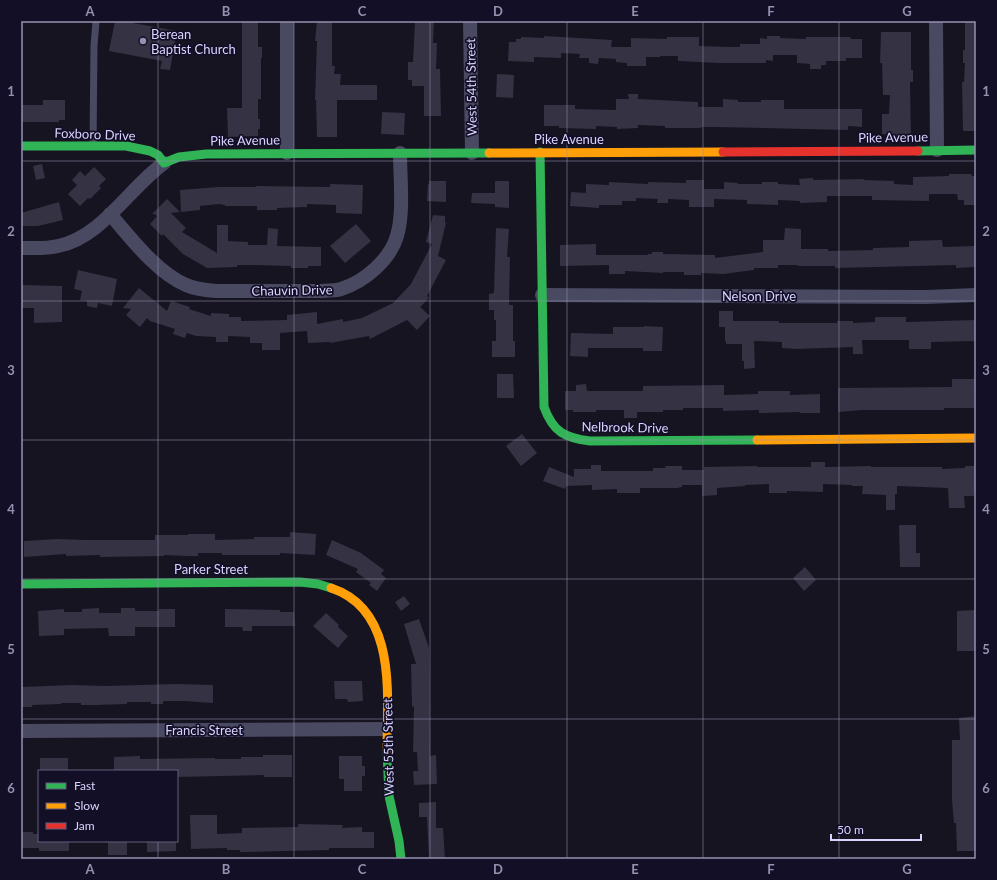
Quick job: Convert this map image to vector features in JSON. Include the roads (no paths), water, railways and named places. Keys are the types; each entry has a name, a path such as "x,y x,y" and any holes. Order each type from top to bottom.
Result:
{"street":[{"path":"286,21 287,153"},
{"name":"West 54th Street","path":"470,21 472,153"},
{"path":"936,21 937,150"},
{"name":"Foxboro Drive","path":"21,146 93,145 139,148 158,155 164,163"},
{"name":"Pike Avenue","path":"164,163 179,157 206,154 976,150"},
{"name":"Nelbrook Drive","path":"540,152 544,407 547,417 554,428 569,438 590,441 976,438"},
{"name":"Chauvin Drive","path":"110,214 155,264 185,285 201,290 216,291 322,291 340,289 366,277 376,267 397,237 400,214 400,153"},
{"path":"21,248 58,246 74,241 97,227 150,173 164,163"},
{"name":"Nelson Drive","path":"542,295 926,297 976,295"},
{"name":"Parker Street","path":"21,584 313,582 340,591 351,598 370,617 380,635"},
{"name":"West 55th Street","path":"380,635 384,648 386,664 389,801 399,839 401,859"},
{"name":"Francis Street","path":"21,731 387,729"}],"lane":[{"path":"93,145 94,46 96,21"}],"place":[{"name":"Berean Baptist Church","path":"143,41"}]}
